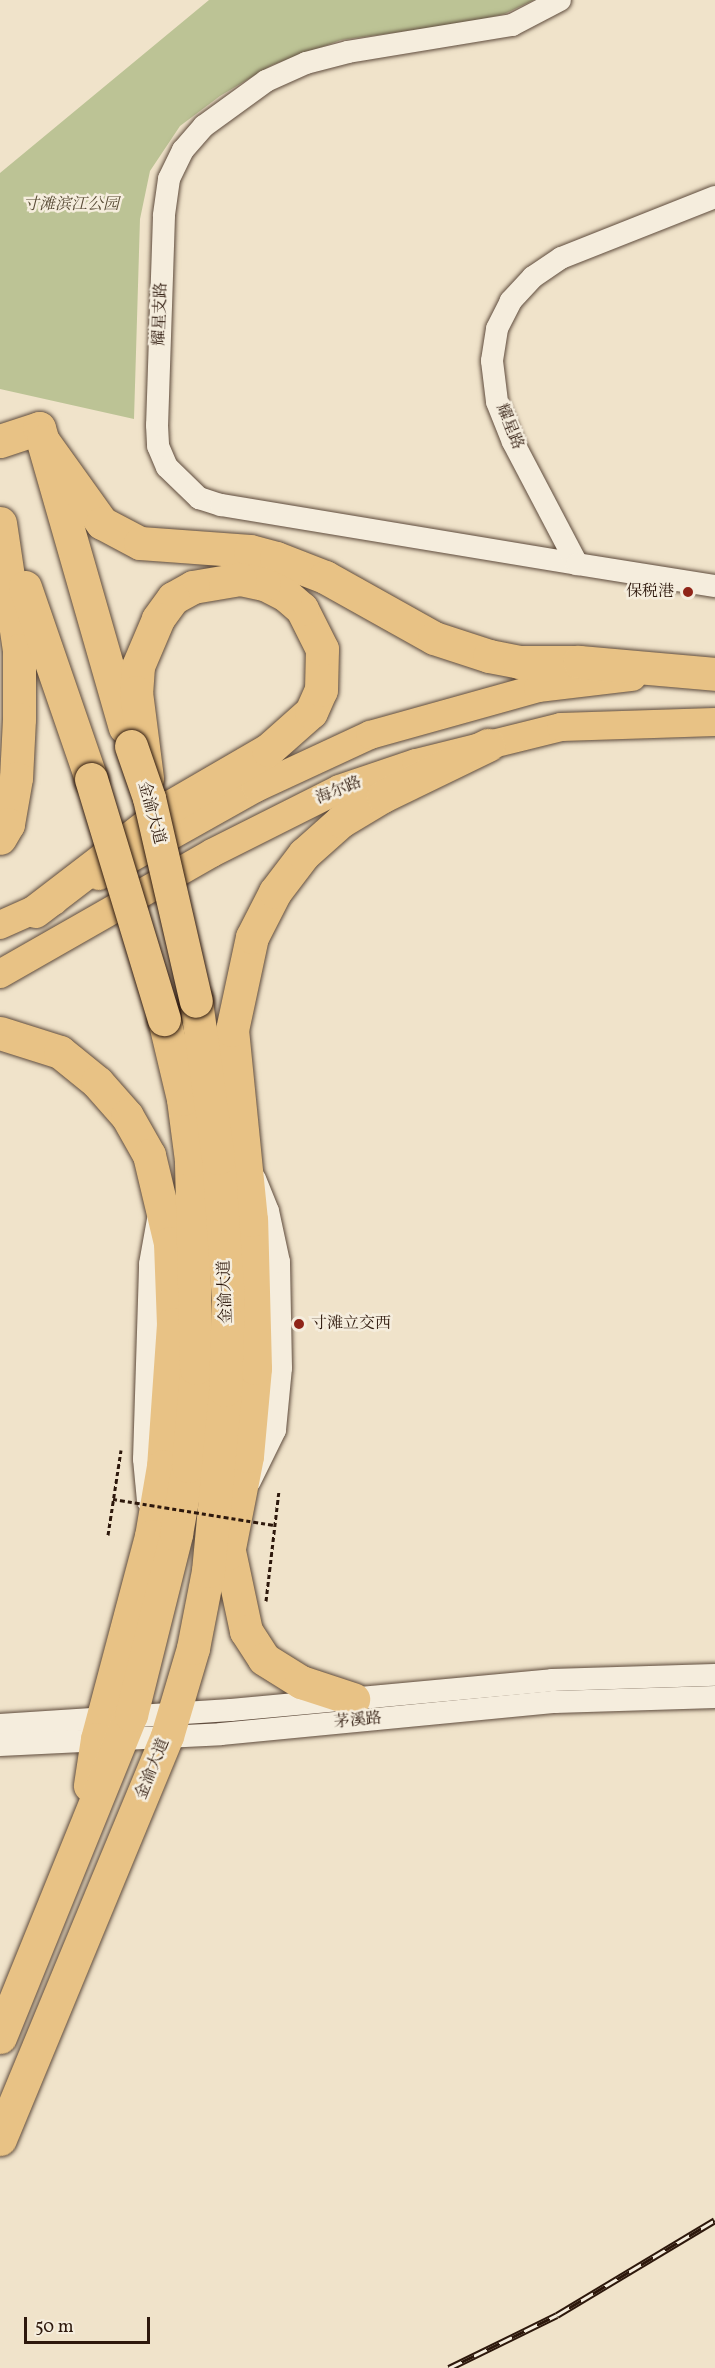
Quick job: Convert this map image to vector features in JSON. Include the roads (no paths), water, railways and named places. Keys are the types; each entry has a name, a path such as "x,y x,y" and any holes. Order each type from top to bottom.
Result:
{"highway":[{"path":"0,441 41,435 102,523 141,543 250,551 276,558 325,577 426,634 489,656 519,662 579,662 715,675"},
{"name":"金渝大道","path":"0,2139 170,1725 193,1648 208,1571 225,1390 228,1300 218,1158 196,1001 137,742 41,435"},
{"name":"金渝大道","path":"0,514 91,779 165,1020 183,1099 191,1160 196,1368 188,1466 176,1534 81,1840 0,2037"},
{"path":"0,523 14,602 19,696 16,778 8,824 0,838"},
{"path":"35,911 173,805 268,750 311,712 321,690 324,668 315,628 302,609 264,584 240,579 193,587 173,598 158,619 138,666 137,742"},
{"path":"193,1648 229,1551 247,1456 255,1368 251,1220 232,1030 252,937 275,892 304,854 341,821 383,795 488,745"},
{"path":"0,1033 60,1052 97,1083 127,1116 149,1155 162,1195 171,1243 173,1324 163,1466 114,1728"},
{"path":"229,1551 246,1631 264,1659 291,1678 353,1699"}],"main road":[{"path":"0,925 35,911 256,788 370,735 538,688 598,679 715,675"},
{"name":"海尔路","path":"0,974 202,859 339,789 416,763 561,727 715,722"}],"street":[{"name":"耀星支路","path":"560,0 512,25 348,52 306,63 266,81 204,126 183,150 169,179 164,216 157,425 158,446 167,466 200,498 221,505 577,564"},
{"name":"耀星路","path":"577,564 497,402 492,361 497,329 512,301 533,277 561,258 715,197"},
{"path":"577,564 715,586"},
{"name":"茅溪路","path":"0,1745 114,1728 170,1725 715,1675"},
{"name":"茅溪路","path":"170,1725 353,1699 554,1691 715,1697"},
{"name":"茅溪路","path":"0,1725 62,1720 114,1728"}],"railway":[{"path":"449,2368 557,2315 715,2220"}],"place":[{"name":"保税港","path":"688,592"},
{"name":"寸滩立交西","path":"299,1324"}],"park label":[{"name":"寸滩滨江公园","path":"71,205"}]}
